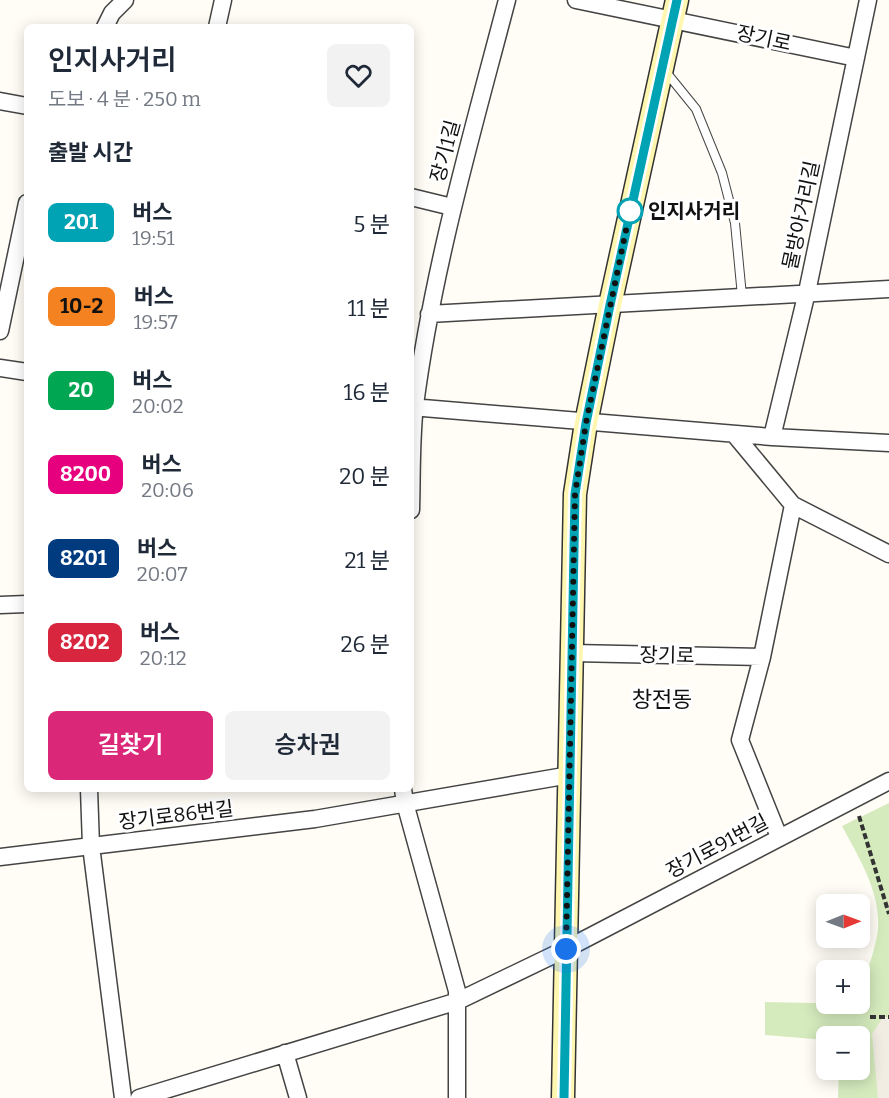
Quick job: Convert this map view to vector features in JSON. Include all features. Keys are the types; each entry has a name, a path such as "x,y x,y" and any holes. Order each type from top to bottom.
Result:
{"main road":[{"path":"563,1098 575,494 586,423 610,305 675,9"}],"street":[{"path":"106,24 112,13 125,0"},
{"path":"218,24 223,0"},
{"name":"장기1길","path":"414,401 429,315 452,207 507,0"},
{"name":"장기로","path":"576,0 675,9 856,58"},
{"name":"물방아거리길","path":"772,437 807,292 867,0"},
{"path":"0,101 24,105"},
{"path":"414,198 452,207"},
{"path":"0,331 24,217"},
{"path":"429,315 889,289"},
{"path":"0,368 24,372"},
{"path":"414,407 586,423 889,443"},
{"path":"734,434 793,505 889,554"},
{"path":"779,837 740,740 762,657 793,505"},
{"path":"0,606 24,604"},
{"name":"장기로","path":"573,653 762,657"},
{"name":"장기로86번길","path":"0,857 315,819 404,796 570,775"},
{"name":"장기로91번길","path":"139,1098 458,1001 566,949 889,781"},
{"path":"88,792 91,846 123,1098"},
{"path":"404,796 458,1001 457,1098"},
{"path":"285,1053 298,1098"}],"lane":[{"path":"662,67 696,109 722,173 735,223 742,296"}],"path":[{"path":"854,798 889,914"},
{"path":"870,1017 889,1017"}],"green space":[{"path":"889,803 889,1098 838,1098 839,1080 870,1080 870,1026 816,1026 816,1039 765,1035 765,1002 816,1003 816,1014 870,1014 870,963 876,941 877,911 870,881 842,826"}],"shaded area":[{"path":"883,1017 889,1017 889,1098 878,1098 872,1034"}],"bus line":[{"name":"201","path":"564,1098 575,494 586,423 610,305 677,0"}],"place":[{"name":"인지사거리","path":"630,211"}],"district":[{"name":"창전동","path":"662,699"}],"route":[{"path":"566,949 575,494 586,423 630,211"}]}
